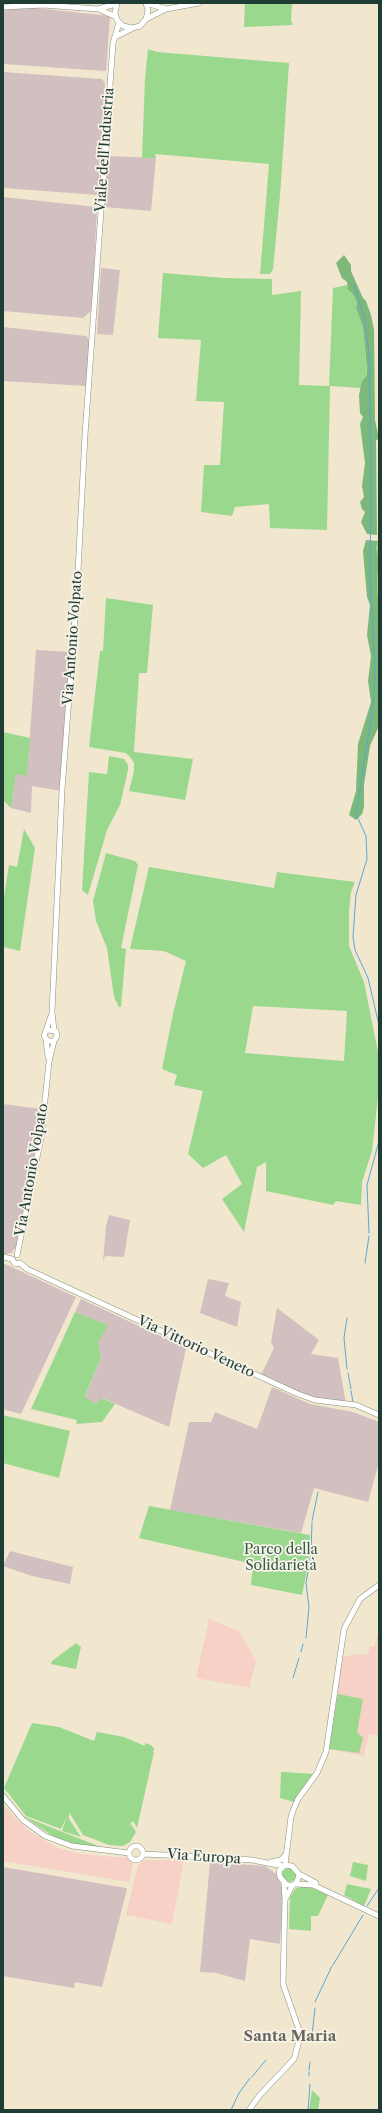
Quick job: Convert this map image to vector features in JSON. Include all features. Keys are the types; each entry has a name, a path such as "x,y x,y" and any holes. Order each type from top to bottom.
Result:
{"street":[{"path":"146,3 166,9"},
{"path":"146,3 148,11 146,20"},
{"path":"115,37 124,31 137,27 146,20 166,9 199,3"},
{"path":"3,7 43,5 98,9 117,4 116,17 119,23 127,28 137,27"},
{"path":"98,9 116,17"},
{"name":"Viale dell'Industria","path":"97,264 112,56 119,23"},
{"name":"Via Antonio Volpato","path":"54,1030 52,1012 62,790 77,591 85,435 97,264"},
{"name":"Via Antonio Volpato","path":"47,1030 52,1012"},
{"path":"47,1030 54,1030 57,1036 54,1041 46,1040 44,1033 47,1030"},
{"name":"Via Antonio Volpato","path":"46,1040 49,1062"},
{"name":"Via Antonio Volpato","path":"17,1255 42,1138 49,1062 54,1041"},
{"path":"12,1259 17,1255 21,1257 20,1263"},
{"name":"Via Vittorio Veneto","path":"3,1258 12,1259 15,1264 20,1263 28,1269 81,1294 298,1394 315,1400 356,1405 379,1415"},
{"path":"328,1891 299,1874 292,1866 289,1857 291,1817 298,1799 317,1773 326,1752 344,1629 360,1599 379,1585"},
{"path":"3,1796 23,1820 45,1836 72,1846 129,1854 130,1857 135,1860 141,1858 141,1849 135,1847 130,1850 129,1854"},
{"path":"266,1863 281,1860 289,1847"},
{"path":"279,1875 284,1865 289,1847"},
{"name":"Via Europa","path":"142,1854 209,1856 292,1866"},
{"path":"249,2110 258,2096 291,2063 297,2053 300,2033 283,1984 284,1883 279,1875 266,1863"},
{"path":"285,1899 299,1874"},
{"path":"284,1883 294,1885 309,1883 379,1916"}],"shaded area":[{"path":"17,6 110,16 106,71 3,64 3,7"},
{"path":"3,72 102,79 105,83 98,195 3,188"},
{"path":"109,156 156,158 151,211 104,207"},
{"path":"3,197 97,207 92,310 83,318 3,311"},
{"path":"101,268 120,270 113,335 97,334"},
{"path":"3,327 86,336 90,341 86,386 3,381"},
{"path":"36,650 70,652 61,791 32,786 31,813 11,808 16,773 27,775"},
{"path":"3,1104 41,1109 38,1136 16,1247 11,1253 3,1255"},
{"path":"109,1215 130,1220 124,1257 105,1256 103,1263 106,1226"},
{"path":"3,1263 76,1297 21,1414 3,1409"},
{"path":"208,1279 229,1283 225,1296 241,1302 237,1327 200,1313"},
{"path":"81,1299 186,1348 169,1427 102,1398 96,1404 85,1398 101,1357 98,1343 107,1325 75,1312"},
{"path":"277,1308 319,1340 311,1354 338,1358 346,1404 312,1398 261,1375 274,1348 271,1342"},
{"path":"272,1387 310,1404 353,1412 379,1422 379,1462 368,1502 314,1488 301,1533 170,1510 189,1422 211,1422 215,1412 257,1429"},
{"path":"10,1551 73,1567 70,1584 32,1576 3,1566"},
{"path":"209,1619 238,1631 248,1646 256,1661 250,1685 251,1688 196,1678"},
{"path":"379,1631 379,1736 369,1734 364,1756 329,1749 342,1657 358,1654 367,1655 370,1646 374,1647"},
{"path":"3,1804 29,1831 58,1848 81,1854 127,1858 133,1864 129,1882 3,1861"},
{"path":"145,1860 184,1860 172,1924 126,1915 138,1865"},
{"path":"210,1862 265,1866 276,1874 283,1889 280,1944 250,1939 245,1981 216,1973 200,1972"},
{"path":"3,1867 127,1889 102,1987 75,1982 74,1988 3,1976"}],"green space":[{"path":"245,3 292,3 291,20 293,25 244,27"},
{"path":"148,49 157,52 289,63 280,196 273,269 270,274 260,274 269,164 155,154 156,158 142,158 145,79"},
{"path":"344,255 351,265 351,271 363,298 366,301 374,330 375,420 379,439 376,440 377,535 367,534 361,522 365,512 362,509 360,502 364,497 362,486 365,463 360,424 363,417 360,413 359,395 362,381 367,375 367,371 363,327 356,308 357,302 352,292 348,289 347,282 342,278 336,263"},
{"path":"163,273 224,278 272,279 272,295 301,291 299,385 329,386 333,288 347,285 350,292 352,291 357,302 356,308 363,327 367,375 362,381 361,388 330,386 327,530 270,528 269,504 235,507 232,516 201,512 204,465 220,465 224,402 196,401 201,340 158,338"},
{"path":"366,540 378,541 376,548 379,559 377,582 379,617 378,728 370,746 364,785 364,807 362,814 356,820 349,815 356,791 358,744 371,702 368,681 371,656 367,635 370,605 367,597 363,551"},
{"path":"378,541 379,542 379,559 376,548"},
{"path":"379,559 379,617 377,582"},
{"path":"106,598 153,605 147,673 139,673 134,752 193,759 185,800 129,791 134,771 134,763 131,758 126,753 89,747 100,651 103,651"},
{"path":"3,732 30,738 27,776 16,774 11,808 3,800"},
{"path":"109,756 124,759 128,765 128,770 120,805 107,830 88,895 82,890 89,772 107,774"},
{"path":"24,829 35,848 20,951 3,947 3,903 9,865 17,867"},
{"path":"106,853 135,861 138,865 121,948 126,949 121,1007 119,1007 114,997 107,948 96,921 93,901"},
{"path":"149,867 274,888 277,872 355,882 351,892 349,911 349,946 364,982 379,1057 379,1088 372,1151 362,1182 361,1205 336,1201 333,1205 266,1191 266,1162 257,1167 244,1232 222,1199 242,1184 226,1155 203,1168 188,1154 203,1091 174,1085 177,1075 162,1069 186,961 164,951 130,949","holes":["253,1006 347,1011 344,1061 245,1053"]},
{"path":"75,1312 108,1325 98,1343 101,1357 85,1397 96,1404 101,1398 115,1404 102,1422 76,1424 77,1420 31,1409"},
{"path":"3,1415 70,1431 59,1478 3,1463"},
{"name":"Parco della Solidarietà","path":"149,1506 310,1535 309,1560 302,1595 251,1585 253,1564 139,1538"},
{"path":"76,1643 81,1647 76,1669 51,1664 52,1661"},
{"path":"338,1694 363,1699 357,1732 363,1738 359,1753 329,1749"},
{"path":"32,1723 59,1727 94,1741 97,1732 124,1737 145,1746 145,1743 151,1745 154,1748 154,1751 151,1750 154,1752 137,1828 133,1821 128,1826 131,1824 136,1832 130,1842 123,1846 109,1845 83,1835 69,1812 69,1819 81,1837 62,1831 67,1816 61,1829 26,1816 4,1788"},
{"path":"281,1772 314,1774 294,1802 280,1798"},
{"path":"23,1816 106,1849 76,1845 54,1837"},
{"path":"353,1862 368,1865 366,1881 350,1876"},
{"path":"289,1868 294,1870 296,1875 294,1880 289,1882 284,1880 282,1875 284,1870"},
{"path":"347,1884 371,1889 364,1906 344,1895"},
{"path":"307,1886 328,1895 318,1916 311,1916 311,1931 289,1929 290,1897 296,1888"},
{"path":"312,2090 320,2098 318,2110 309,2110"}],"waterway":[{"path":"354,285 364,317 369,353 371,468 370,580 375,671 373,706 356,814 366,836 367,859 356,895 353,937 355,950 368,978 379,1025"},
{"path":"369,1233 367,1185 379,1141"},
{"path":"365,1263 369,1236"},
{"path":"347,1318 344,1338 347,1369"},
{"path":"348,1373 351,1389"},
{"path":"351,1391 353,1402"},
{"path":"312,1521 318,1492"},
{"path":"306,1638 309,1607 306,1583 311,1553 312,1523"},
{"path":"301,1652 303,1644"},
{"path":"293,1678 299,1658"},
{"path":"367,1906 379,1888"},
{"path":"333,1965 363,1915"},
{"path":"315,2002 332,1966"},
{"path":"312,2035 315,2008"},
{"path":"252,2077 266,2060"},
{"path":"309,2070 310,2062"},
{"path":"231,2110 239,2093 250,2078"},
{"path":"308,2110 310,2084"}],"district":[{"name":"Santa Maria","path":"290,2037"}]}
